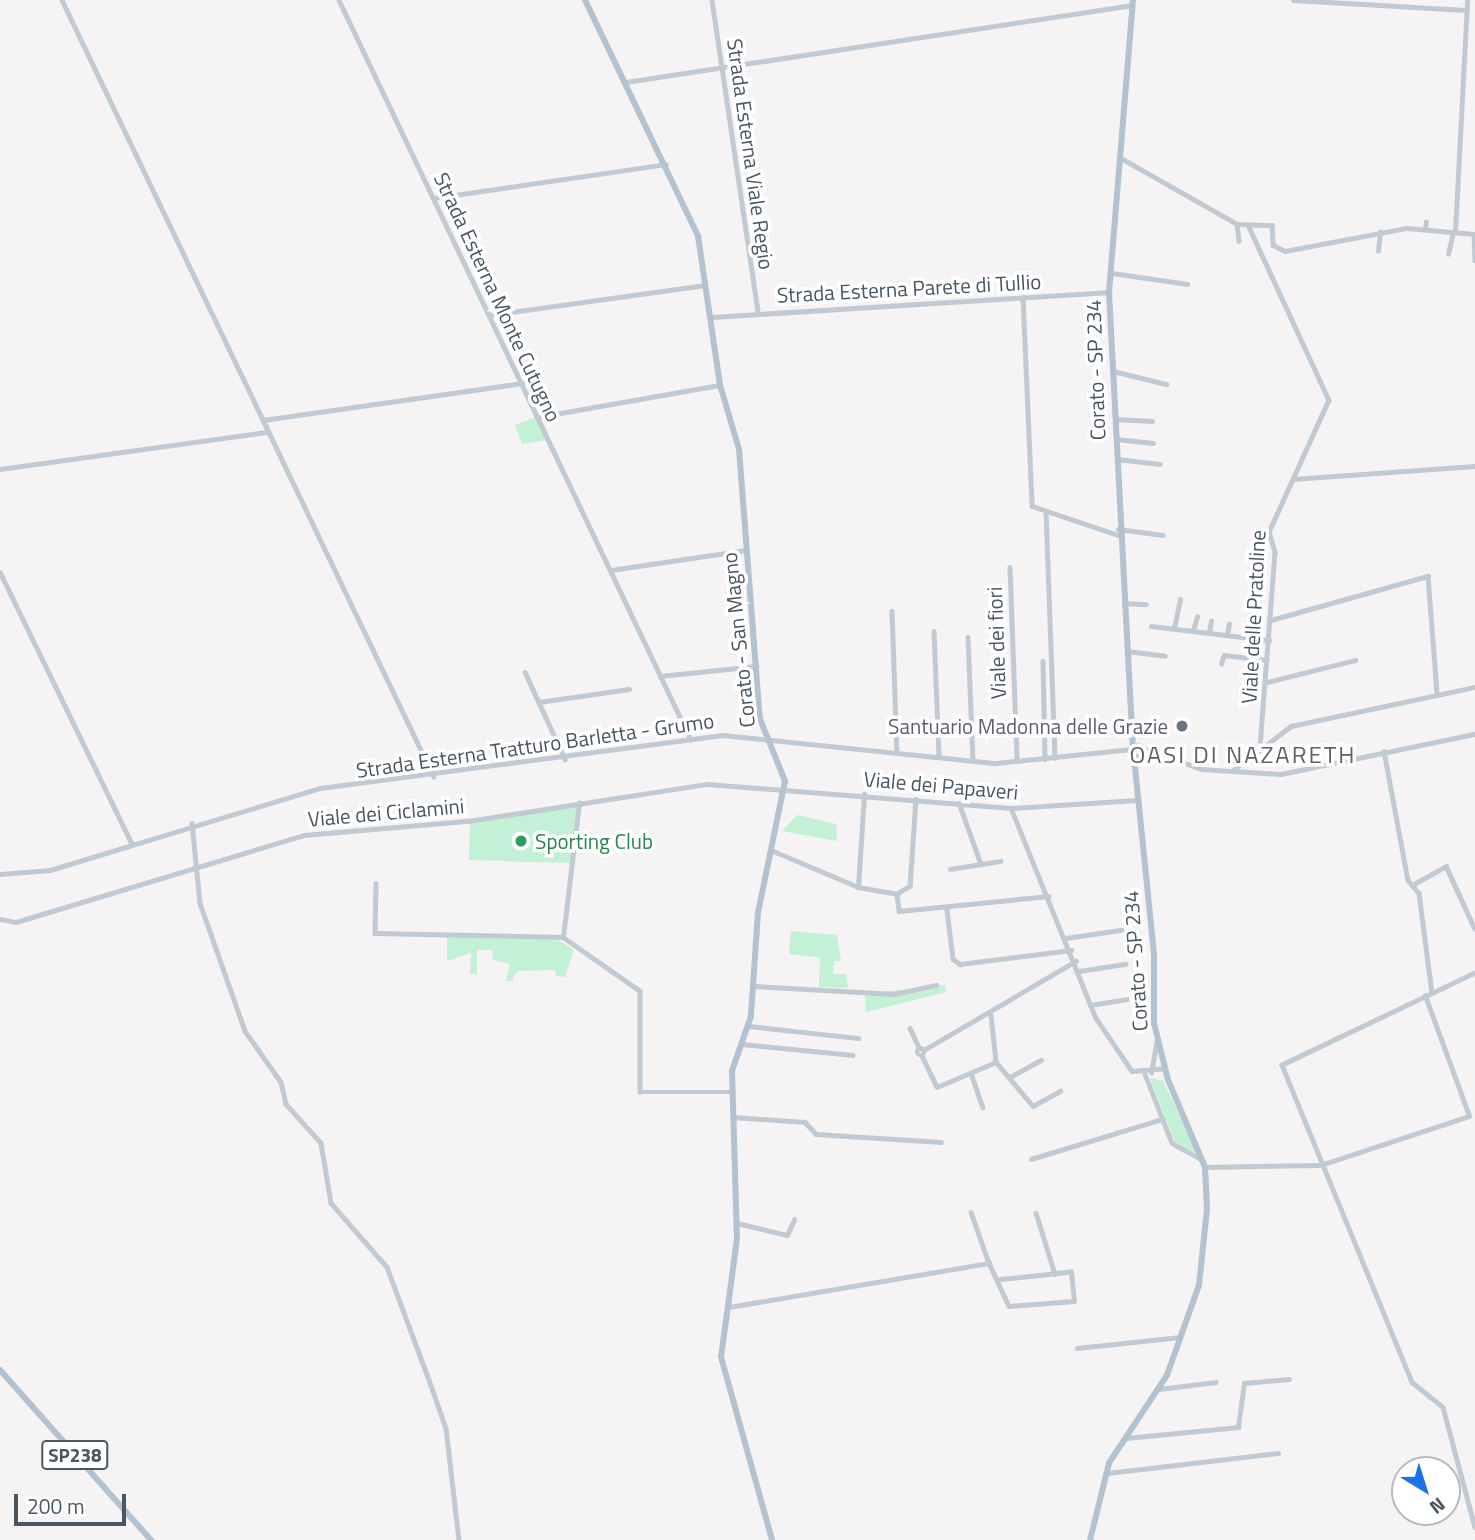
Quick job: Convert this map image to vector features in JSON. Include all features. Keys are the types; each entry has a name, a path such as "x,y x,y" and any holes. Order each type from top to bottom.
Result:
{"main road":[{"name":"Corato - San Magno","path":"585,0 667,164 698,236 720,385 738,449 756,666 766,737 786,786"},
{"name":"Corato - SP 234","path":"1090,1540 1108,1472 1125,1438 1159,1389 1181,1337 1205,1249 1204,1164 1164,1068 1157,1038 1118,532 1109,292 1132,3"},
{"path":"772,1540 721,1357 737,1223 731,1092 749,1026 771,850 786,786"},
{"name":"SP238","path":"0,1370 151,1540"}],"street":[{"path":"62,0 434,777"},
{"name":"Strada Esterna Monte Cutugno","path":"339,0 691,740"},
{"name":"Strada Esterna Viale Regio","path":"712,0 758,313"},
{"path":"1293,0 1466,10"},
{"path":"1448,254 1454,232 1466,0"},
{"path":"626,82 1132,3"},
{"path":"1121,158 1237,224 1249,227 1272,225 1273,245 1285,251 1380,232 1425,229 1475,234 1475,260"},
{"path":"434,198 667,164"},
{"path":"1425,229 1426,222"},
{"path":"1237,224 1239,241"},
{"name":"Viale delle Pratoline","path":"1249,227 1329,394 1269,531 1275,552 1260,746"},
{"path":"1378,251 1380,232"},
{"path":"1112,273 1187,284"},
{"path":"489,315 706,285"},
{"name":"Strada Esterna Parete di Tullio","path":"712,317 1109,292"},
{"path":"1023,297 1032,506 1118,532 1163,535"},
{"path":"1112,371 1166,384"},
{"path":"262,420 522,383"},
{"path":"538,418 720,385"},
{"path":"1115,420 1152,421"},
{"path":"0,469 268,432"},
{"path":"1115,439 1153,443"},
{"path":"1116,459 1160,464"},
{"path":"1292,479 1475,466"},
{"path":"1046,511 1055,758"},
{"path":"611,570 747,551"},
{"name":"Viale dei fiori","path":"1010,567 1017,761"},
{"path":"0,572 131,842"},
{"path":"1271,620 1428,576 1437,694"},
{"path":"1174,628 1180,600"},
{"path":"1123,603 1146,604"},
{"path":"892,611 897,752"},
{"path":"1193,630 1197,617"},
{"path":"1209,632 1211,621"},
{"path":"1227,634 1229,624"},
{"path":"1151,626 1269,640"},
{"path":"934,631 939,756"},
{"path":"968,637 973,760"},
{"path":"1126,651 1165,656"},
{"path":"1222,664 1224,655 1268,660"},
{"path":"1267,682 1354,660"},
{"path":"1043,661 1045,759"},
{"path":"660,676 756,666"},
{"path":"525,672 565,760"},
{"path":"1231,771 1260,746 1291,726 1475,687"},
{"path":"539,702 629,689"},
{"name":"Strada Esterna Tratturo Barletta - Grumo","path":"0,874 50,870 192,823 320,788 434,777 691,740 766,737 973,760 1017,761 1136,750 1218,773 1231,771 1281,774 1475,734"},
{"path":"1384,751 1412,885 1419,893 1432,993"},
{"name":"Viale dei Ciclamini","path":"0,919 16,922 304,835 579,803 707,784 786,786"},
{"name":"Viale dei Papaveri","path":"786,786 1011,808 1137,800"},
{"path":"858,887 864,794"},
{"path":"771,850 858,887 897,894 910,886 916,799"},
{"path":"563,937 579,803"},
{"path":"959,803 981,864"},
{"path":"1011,808 1076,961 1090,1005 1132,1071 1148,1073 1164,1068"},
{"path":"192,823 200,866 200,903 244,1031 281,1082 286,1104 321,1143 331,1203 387,1267 446,1428 459,1540"},
{"path":"950,869 1000,861"},
{"path":"1412,885 1446,866 1475,929"},
{"path":"376,883 375,933 563,937 640,991 640,1092 731,1092"},
{"path":"897,894 899,911 947,910 1048,896"},
{"path":"947,910 953,958 960,964 1071,950"},
{"path":"1066,938 1121,930"},
{"path":"922,1052 991,1015 1076,961"},
{"path":"1079,971 1125,964"},
{"path":"1475,973 1285,1059 1282,1069 1412,1382 1443,1407 1475,1527"},
{"path":"753,986 894,994 936,985"},
{"path":"1157,1038 1148,1073 1163,1119 1177,1150 1204,1164 1321,1165 1471,1114 1425,996"},
{"path":"1090,1005 1127,999"},
{"path":"991,1015 996,1062 1012,1076 1033,1106 1060,1091"},
{"path":"749,1026 858,1038"},
{"path":"910,1028 937,1087 996,1062"},
{"path":"742,1044 852,1055"},
{"path":"1012,1076 1041,1060"},
{"path":"971,1073 983,1107"},
{"path":"1148,1073 1176,1098"},
{"path":"733,1117 806,1122 816,1133 941,1142"},
{"path":"1031,1159 1163,1119"},
{"path":"971,1212 989,1263 1009,1306 1074,1301 1071,1272 997,1280"},
{"path":"1036,1213 1055,1274"},
{"path":"737,1223 787,1235 794,1220"},
{"path":"729,1307 989,1263"},
{"path":"1077,1348 1181,1337"},
{"path":"1125,1438 1238,1427 1244,1384 1289,1379"},
{"path":"1159,1389 1216,1382"},
{"path":"1108,1472 1278,1453"}],"green space":[{"path":"536,417 548,440 522,444 515,425"},
{"name":"Sporting Club","path":"577,805 570,863 469,860 470,821"},
{"path":"797,815 836,824 837,841 782,831"},
{"path":"791,931 837,935 841,961 834,961 833,974 846,974 848,988 819,987 820,958 789,954"},
{"path":"447,937 558,940 574,950 565,977 556,976 555,970 517,971 512,981 506,981 510,964 492,960 493,950 477,950 477,974 470,974 471,953 447,961"},
{"path":"945,985 946,992 866,1012 865,994"},
{"path":"1150,1078 1163,1081 1199,1155 1175,1142"}],"place":[{"name":"Santuario Madonna delle Grazie","path":"1182,726"},
{"name":"Sporting Club","path":"521,841"}],"district":[{"name":"OASI DI NAZARETH","path":"1243,755"}]}
